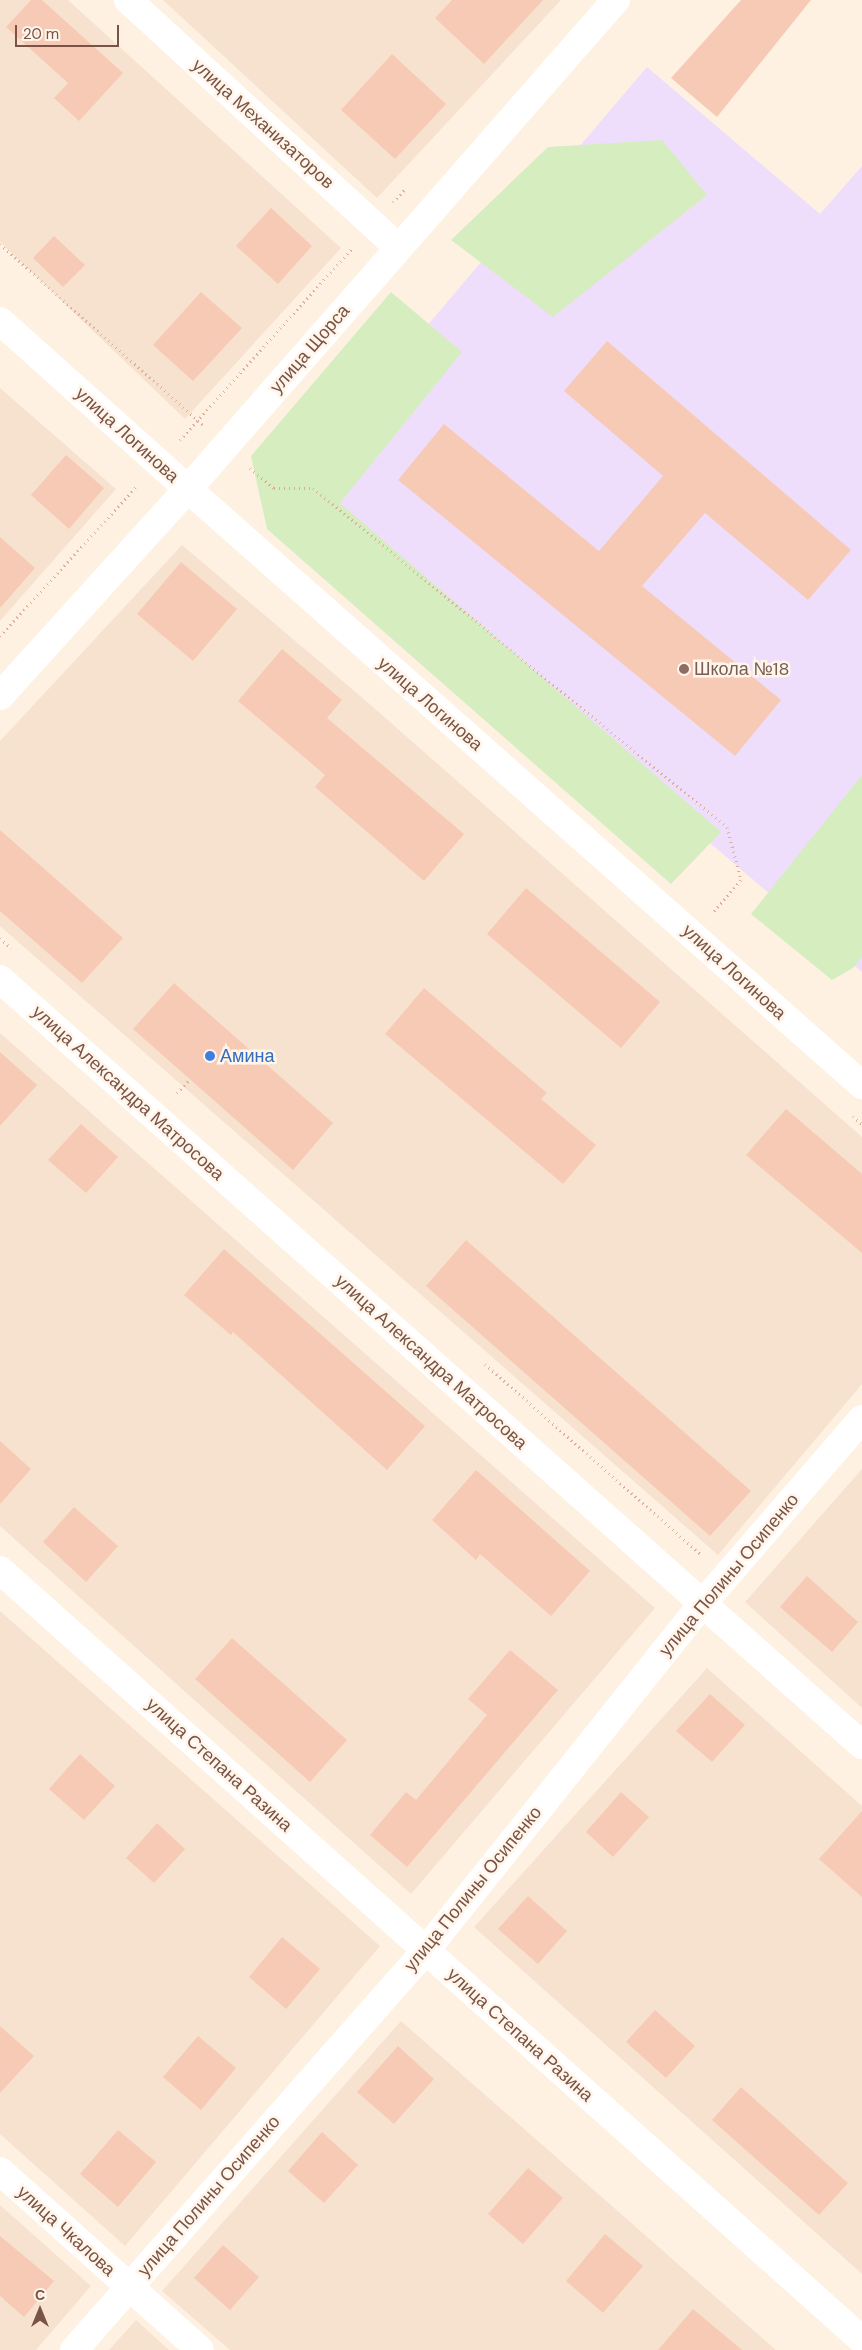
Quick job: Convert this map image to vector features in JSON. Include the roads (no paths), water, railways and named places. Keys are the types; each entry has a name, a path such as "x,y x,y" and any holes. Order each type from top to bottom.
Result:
{"street":[{"name":"улица Механизаторов","path":"128,0 399,248"},
{"name":"улица Щорса","path":"0,696 188,489 616,0"},
{"name":"улица Логинова","path":"0,321 862,1085"},
{"name":"улица Александра Матросова","path":"0,979 862,1745"},
{"name":"улица Полины Осипенко","path":"74,2350 426,1950 703,1603 862,1419"},
{"name":"улица Степана Разина","path":"0,1570 862,2340"},
{"name":"улица Чкалова","path":"0,2171 200,2350"}],"place":[{"name":"Школа №18","path":"684,669"},
{"name":"Амина","path":"210,1056"}]}
